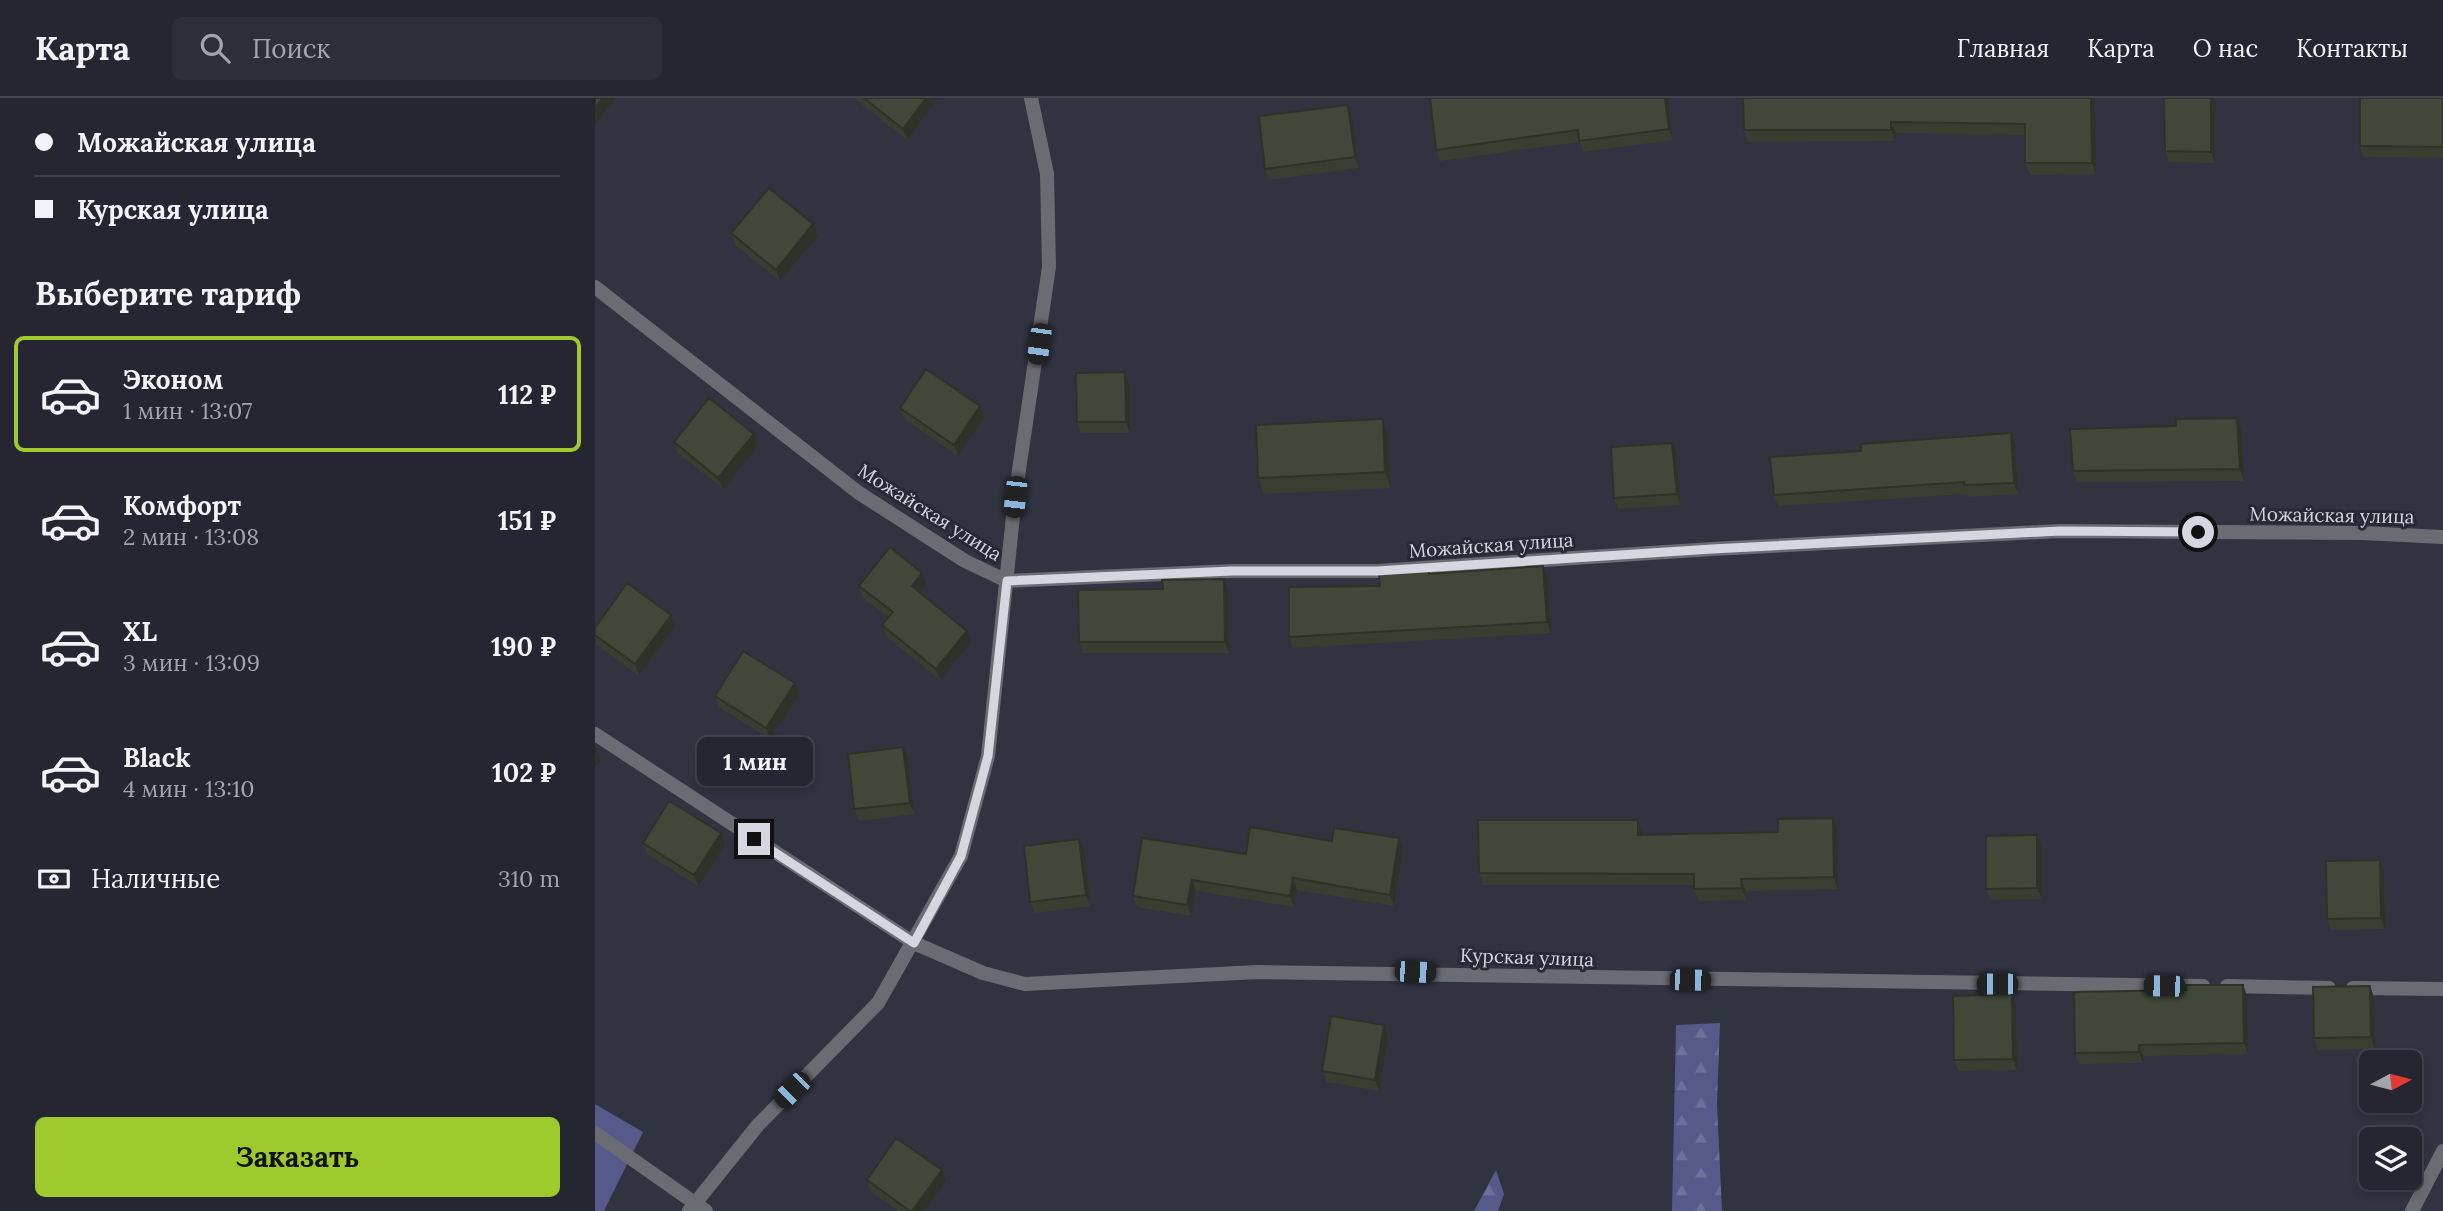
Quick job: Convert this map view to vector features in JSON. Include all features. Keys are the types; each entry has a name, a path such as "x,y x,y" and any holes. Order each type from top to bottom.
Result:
{"street":[{"path":"595,1133 696,1208 758,1125 878,1003 961,856 988,756 1015,497 1049,267 1047,174 1031,98"},
{"name":"Можайская улица","path":"595,287 859,493 965,561 1007,581 1232,571 1377,571 1712,549 2060,531 2363,533 2443,537"},
{"name":"Курская улица","path":"595,734 914,943 983,972 1025,984 1257,972 1376,972 1634,979 2443,989"},
{"path":"2412,1211 2443,1151"}],"green space":[{"path":"1720,1023 1717,1104 1722,1211 1672,1211 1676,1025"},
{"path":"595,1104 643,1132 604,1211 595,1211"},
{"path":"1496,1170 1504,1194 1498,1211 1474,1211"}],"building":[{"path":"595,98 603,98 595,108"},
{"path":"864,98 926,98 903,129"},
{"path":"1430,98 1665,98 1669,129 1579,141 1578,130 1436,150"},
{"path":"1743,98 2091,98 2092,163 2025,163 2025,124 1891,122 1891,130 1744,130"},
{"path":"2164,98 2211,98 2211,152 2165,151"},
{"path":"2360,98 2443,98 2443,147 2360,146"},
{"path":"1348,105 1355,157 1265,169 1259,116"},
{"path":"769,188 813,224 776,270 731,233"},
{"path":"926,369 980,406 954,445 900,408"},
{"path":"1125,372 1126,422 1077,422 1076,373"},
{"path":"709,398 754,434 718,478 674,442"},
{"path":"2237,418 2240,469 2073,471 2070,429 2176,426 2176,419"},
{"path":"1383,419 1385,472 1258,478 1256,425"},
{"path":"2011,433 2014,483 1964,485 1964,482 1774,495 1770,457 1861,451 1861,444"},
{"path":"1672,443 1677,494 1614,498 1611,447"},
{"path":"890,547 922,573 912,586 967,631 936,669 882,625 893,612 859,586"},
{"path":"1543,566 1547,622 1289,637 1289,587 1380,586 1379,571 1429,567 1429,574"},
{"path":"1224,579 1225,642 1079,642 1078,590 1163,589 1162,580"},
{"path":"627,583 671,615 635,664 595,635 595,628"},
{"path":"743,651 795,683 766,728 715,696"},
{"path":"903,747 910,803 854,809 848,754"},
{"path":"669,801 721,833 694,875 643,843"},
{"path":"1833,818 1834,877 1741,879 1742,888 1694,889 1694,874 1479,873 1478,820 1638,820 1638,835 1778,832 1778,819"},
{"path":"1250,827 1332,841 1334,828 1399,838 1390,895 1293,878 1290,896 1192,880 1187,905 1133,896 1142,838 1246,854"},
{"path":"2037,835 2037,888 1986,889 1986,836"},
{"path":"1079,839 1086,895 1030,902 1024,846"},
{"path":"2380,860 2381,918 2327,919 2326,861"},
{"path":"2186,985 2243,985 2244,1043 2139,1045 2139,1052 2075,1053 2074,992 2186,990"},
{"path":"2370,986 2371,1037 2314,1038 2313,987"},
{"path":"2012,994 2013,1059 1954,1060 1953,996"},
{"path":"1331,1016 1384,1025 1375,1080 1322,1071"},
{"path":"896,1138 942,1170 912,1211 867,1180"}],"route":[{"path":"754,839 914,943 961,856 988,756 1007,581 1232,571 1377,571 1712,549 2060,531 2198,532"}]}
